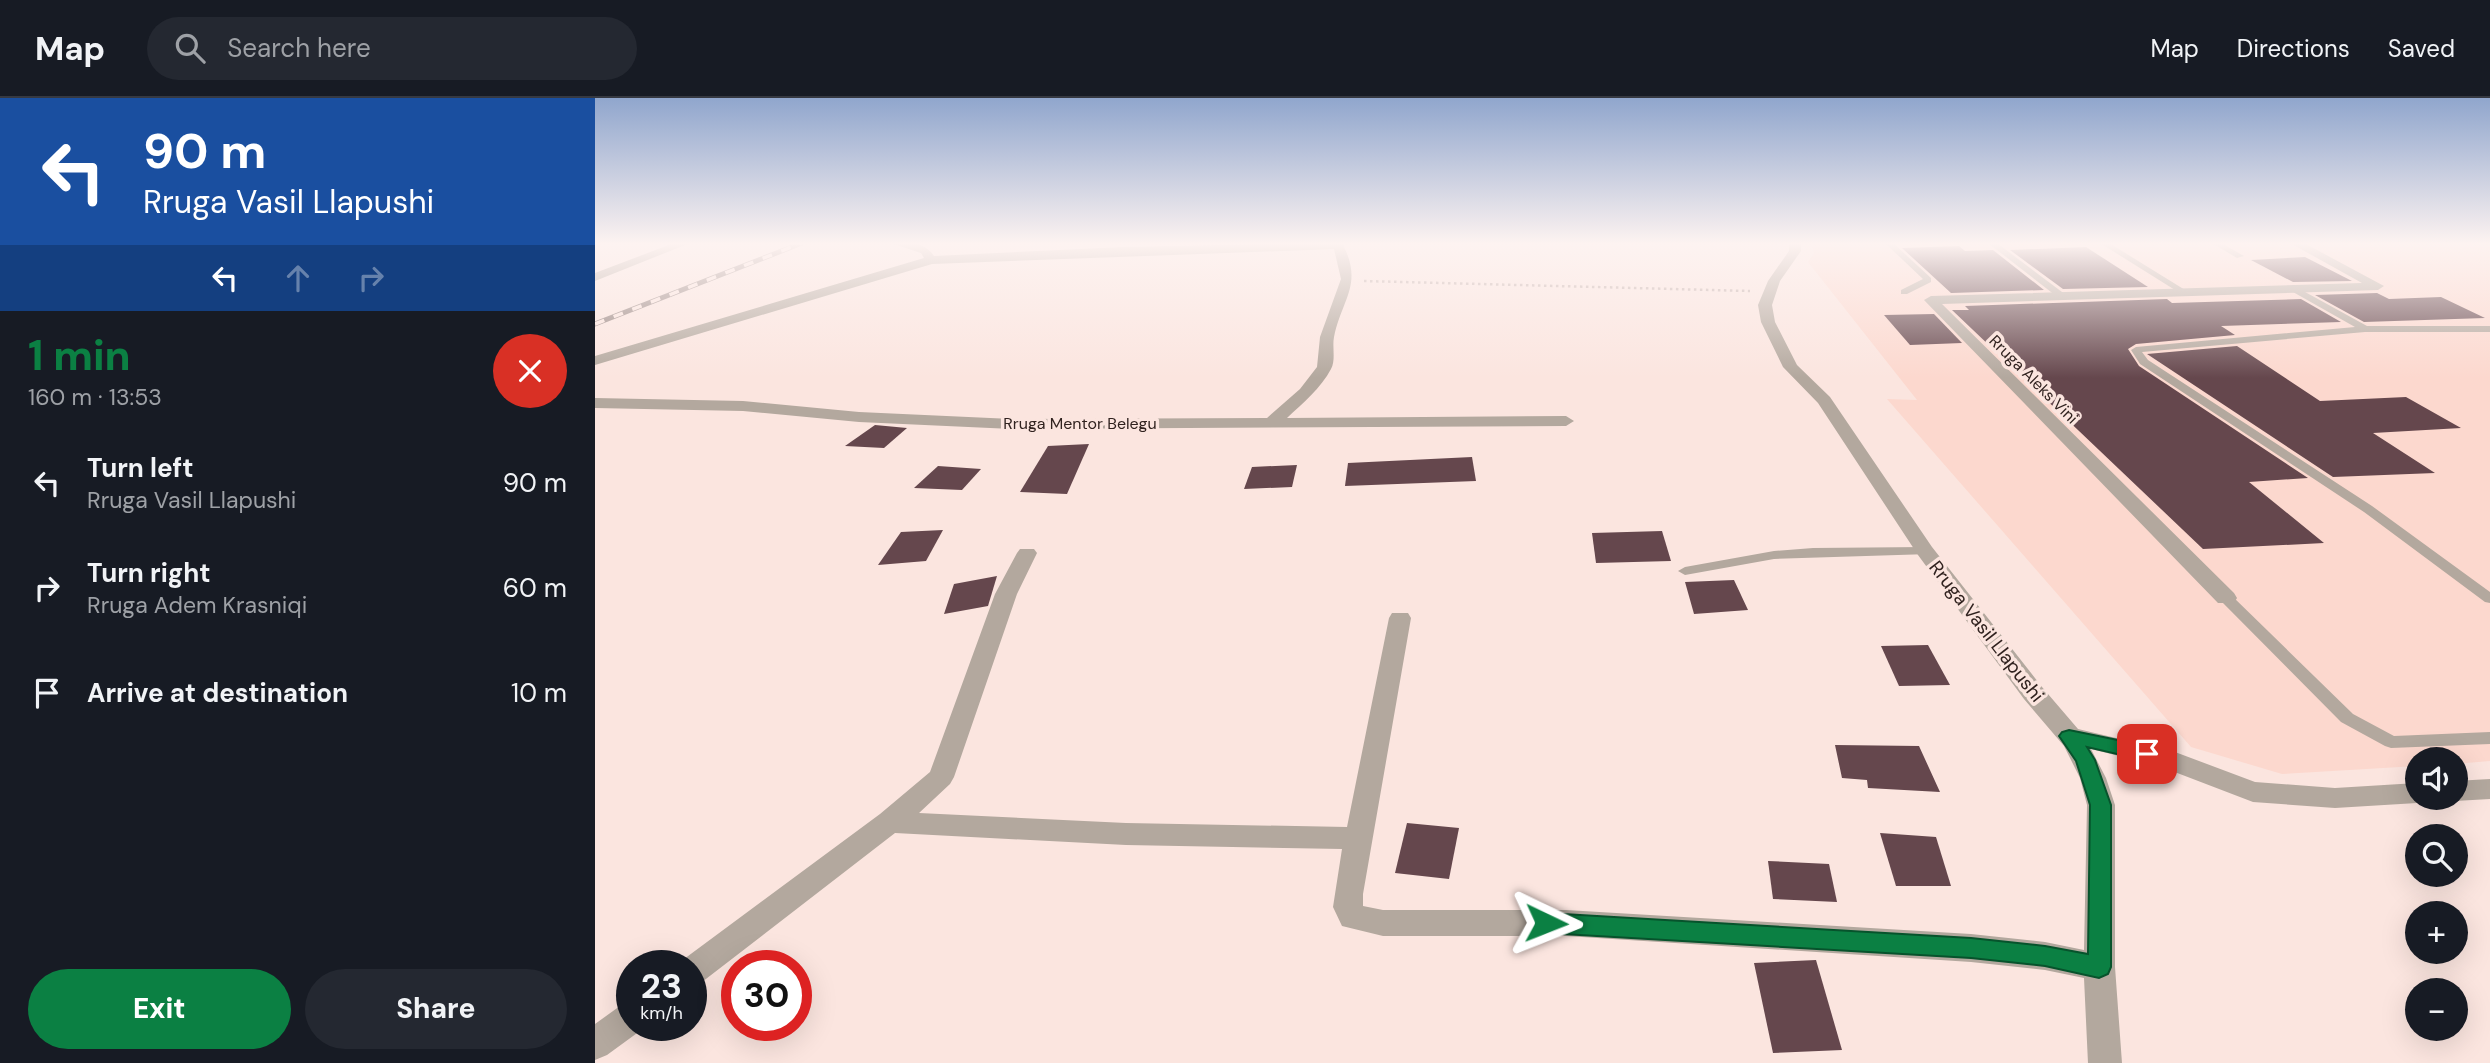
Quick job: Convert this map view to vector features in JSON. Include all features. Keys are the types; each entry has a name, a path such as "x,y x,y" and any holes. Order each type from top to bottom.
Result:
{"street":[{"path":"595,361 838,288"},
{"path":"1272,422 1306,392 1325,368 1327,337 1344,288"},
{"path":"1768,293 1771,288"},
{"name":"Rruga Aleks Vini","path":"2227,598 1931,300 2337,288"},
{"name":"Rruga Vasil Llapushi","path":"1768,293 1766,315 1791,367 1824,400 1925,551 2085,760 2101,805 2099,967 2105,1063"},
{"name":"Rruga Mentor Belegu","path":"595,403 743,405 859,417 1012,424 1566,421"},
{"path":"707,959 890,822 941,777 1006,594 1027,553"},
{"path":"1400,618 1358,838 1348,907 1353,916 1366,921 1566,923 1931,946 2045,956 2099,967"},
{"path":"2069,736 2166,759 2253,792 2335,798 2405,794"},
{"path":"2468,790 2490,789"},
{"path":"890,822 1126,834 1358,838"},
{"path":"595,1044 616,1029"}],"lane":[{"path":"1905,292 1912,288"},
{"path":"2051,288 2063,297"},
{"path":"2178,288 2186,293"},
{"path":"2297,290 2365,329"},
{"path":"2490,328 2365,329 2136,350 2144,362 2368,509 2490,599"},
{"path":"1685,571 1774,555 1925,551"},
{"path":"2227,598 2347,718 2391,742 2490,738"}],"path":[{"path":"1576,288 1735,289 1768,293"}],"shaded area":[{"path":"1829,288 2490,288 2490,761 2468,763 2468,747 2405,747 2405,767 2282,774 2191,747 1887,399 1917,400"}],"building":[{"path":"1946,288 2044,290 1951,293"},
{"path":"2377,293 2389,299 2441,297 2485,318 2364,322 2315,295"},
{"path":"2167,299 2172,303 2301,299 2341,322 2221,326 2235,335 2136,344 2128,349 2139,366 2308,478 2249,482 2324,543 2203,549 1952,310 1969,310 1965,306"},
{"path":"1934,314 1962,343 1910,345 1884,315"},
{"path":"2237,346 2320,401 2406,397 2461,428 2373,433 2435,473 2333,477 2147,354"},
{"path":"875,425 907,428 884,448 845,446"},
{"path":"1089,444 1067,494 1020,492 1048,446"},
{"path":"1472,457 1476,481 1345,486 1348,463"},
{"path":"1297,465 1292,487 1244,489 1252,467"},
{"path":"938,466 981,469 962,490 914,488"},
{"path":"943,530 926,561 878,565 901,532"},
{"path":"1662,531 1671,561 1596,563 1592,533"},
{"path":"997,576 988,606 944,614 954,584"},
{"path":"1734,580 1748,610 1694,614 1685,582"},
{"path":"1928,645 1950,685 1899,686 1881,646"},
{"path":"1835,745 1919,746 1940,792 1868,788 1867,780 1842,778"},
{"path":"1407,823 1459,828 1449,879 1395,873"},
{"path":"1880,833 1936,837 1951,886 1896,886"},
{"path":"1768,861 1829,864 1837,902 1773,899"},
{"path":"1816,960 1842,1050 1773,1053 1754,963"}],"railway":[{"path":"595,324 687,288"}],"route":[{"path":"1546,923 1971,948 2045,956 2099,967 2101,805 2085,760 2069,736 2147,754"}]}
